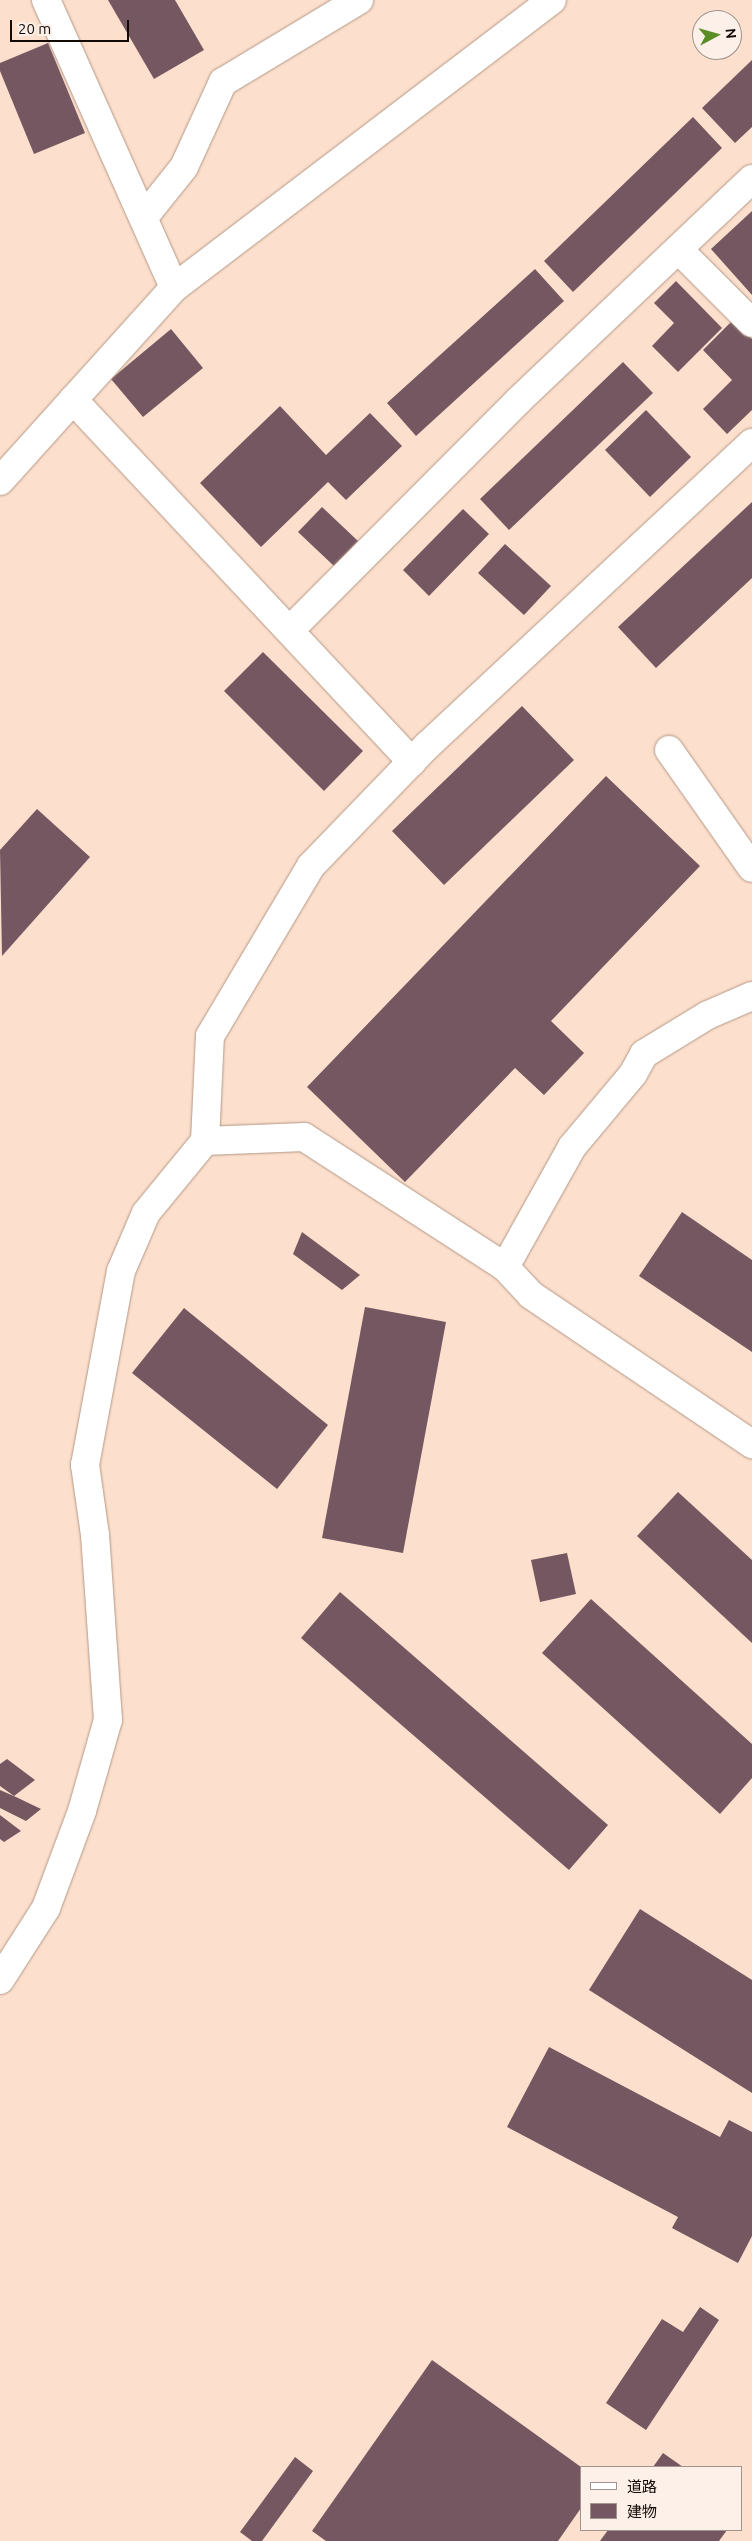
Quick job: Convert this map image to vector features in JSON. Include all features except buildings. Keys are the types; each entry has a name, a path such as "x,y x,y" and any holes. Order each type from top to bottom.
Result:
{"street":[{"path":"46,0 174,288"},
{"path":"144,218 184,167 223,82 359,0"},
{"path":"0,481 174,288 552,0"},
{"path":"291,629 519,400 752,179"},
{"path":"679,250 752,323"},
{"path":"73,400 291,629 412,762"},
{"path":"0,1980 46,1908 82,1810 108,1720 95,1536 85,1465 121,1271 146,1213 205,1140 210,1036 311,866 412,762 752,443"},
{"path":"669,750 752,868"},
{"path":"505,1267 572,1147 633,1074 644,1054 708,1015 752,996"},
{"path":"205,1140 304,1137 505,1267 531,1295 752,1444"}]}
